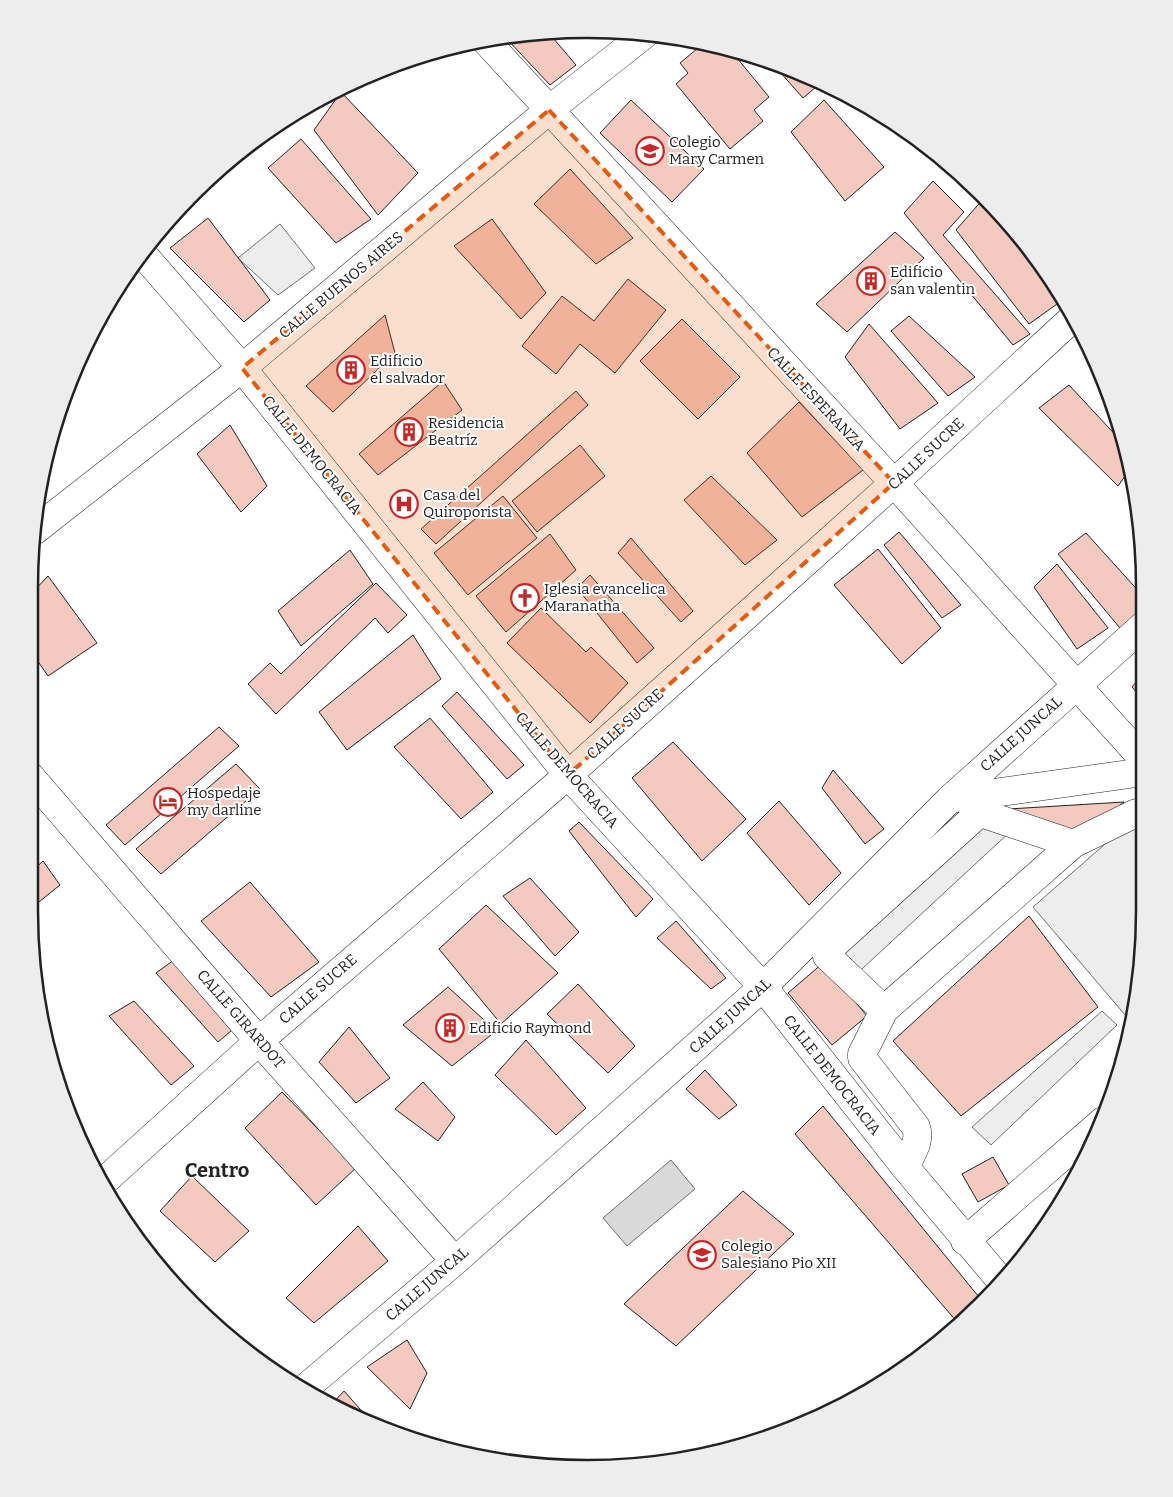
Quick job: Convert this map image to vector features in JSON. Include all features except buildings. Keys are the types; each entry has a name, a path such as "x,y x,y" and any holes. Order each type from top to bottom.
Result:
{"street":[{"name":"CALLE BUENOS AIRES","path":"41,525 242,368 549,110 637,40"},
{"name":"CALLE ESPERANZA","path":"491,46 894,483 1136,751"},
{"name":"CALLE DEMOCRACIA","path":"146,258 242,368 568,775 763,987 904,1167 996,1275"},
{"name":"CALLE SUCRE","path":"107,1178 259,1041 568,775 894,483 1068,323"},
{"name":"CALLE JUNCAL","path":"309,1384 454,1261 763,987 950,799 1136,632"},
{"path":"950,799 1136,773"},
{"name":"CALLE GIRARDOT","path":"38,785 259,1041 454,1261"},
{"path":"904,1167 918,1142 916,1127 862,1058 862,1054 884,1010 1073,844 1136,813"},
{"path":"884,1010 827,956 828,950 978,815 984,814 1073,844"},
{"path":"965,1240 1088,1134"}],"highlighted area":[{"path":"549,110 894,483 568,775 242,368"}],"shaded area":[{"path":"280,224 315,268 278,295 238,258"},
{"path":"1136,817 1136,910 1131,982 1125,1015 1033,907"},
{"path":"979,821 1013,829 849,981 832,958"},
{"path":"1102,1011 1117,1025 991,1145 972,1127"},
{"path":"671,1160 695,1189 627,1246 603,1218"}],"place":[{"name":"Colegio Mary Carmen","path":"650,151"},
{"name":"Edificio san valentin","path":"871,281"},
{"name":"Edificio el salvador","path":"351,370"},
{"name":"Residencia Beatríz","path":"409,432"},
{"name":"Casa del Quiroporista","path":"404,504"},
{"name":"Iglesia evancelica Maranatha","path":"525,598"},
{"name":"Hospedaje my darline","path":"168,802"},
{"name":"Edificio Raymond","path":"450,1028"},
{"name":"Colegio Salesiano Pio XII","path":"702,1255"}],"district":[{"name":"Centro","path":"217,1170"}]}
